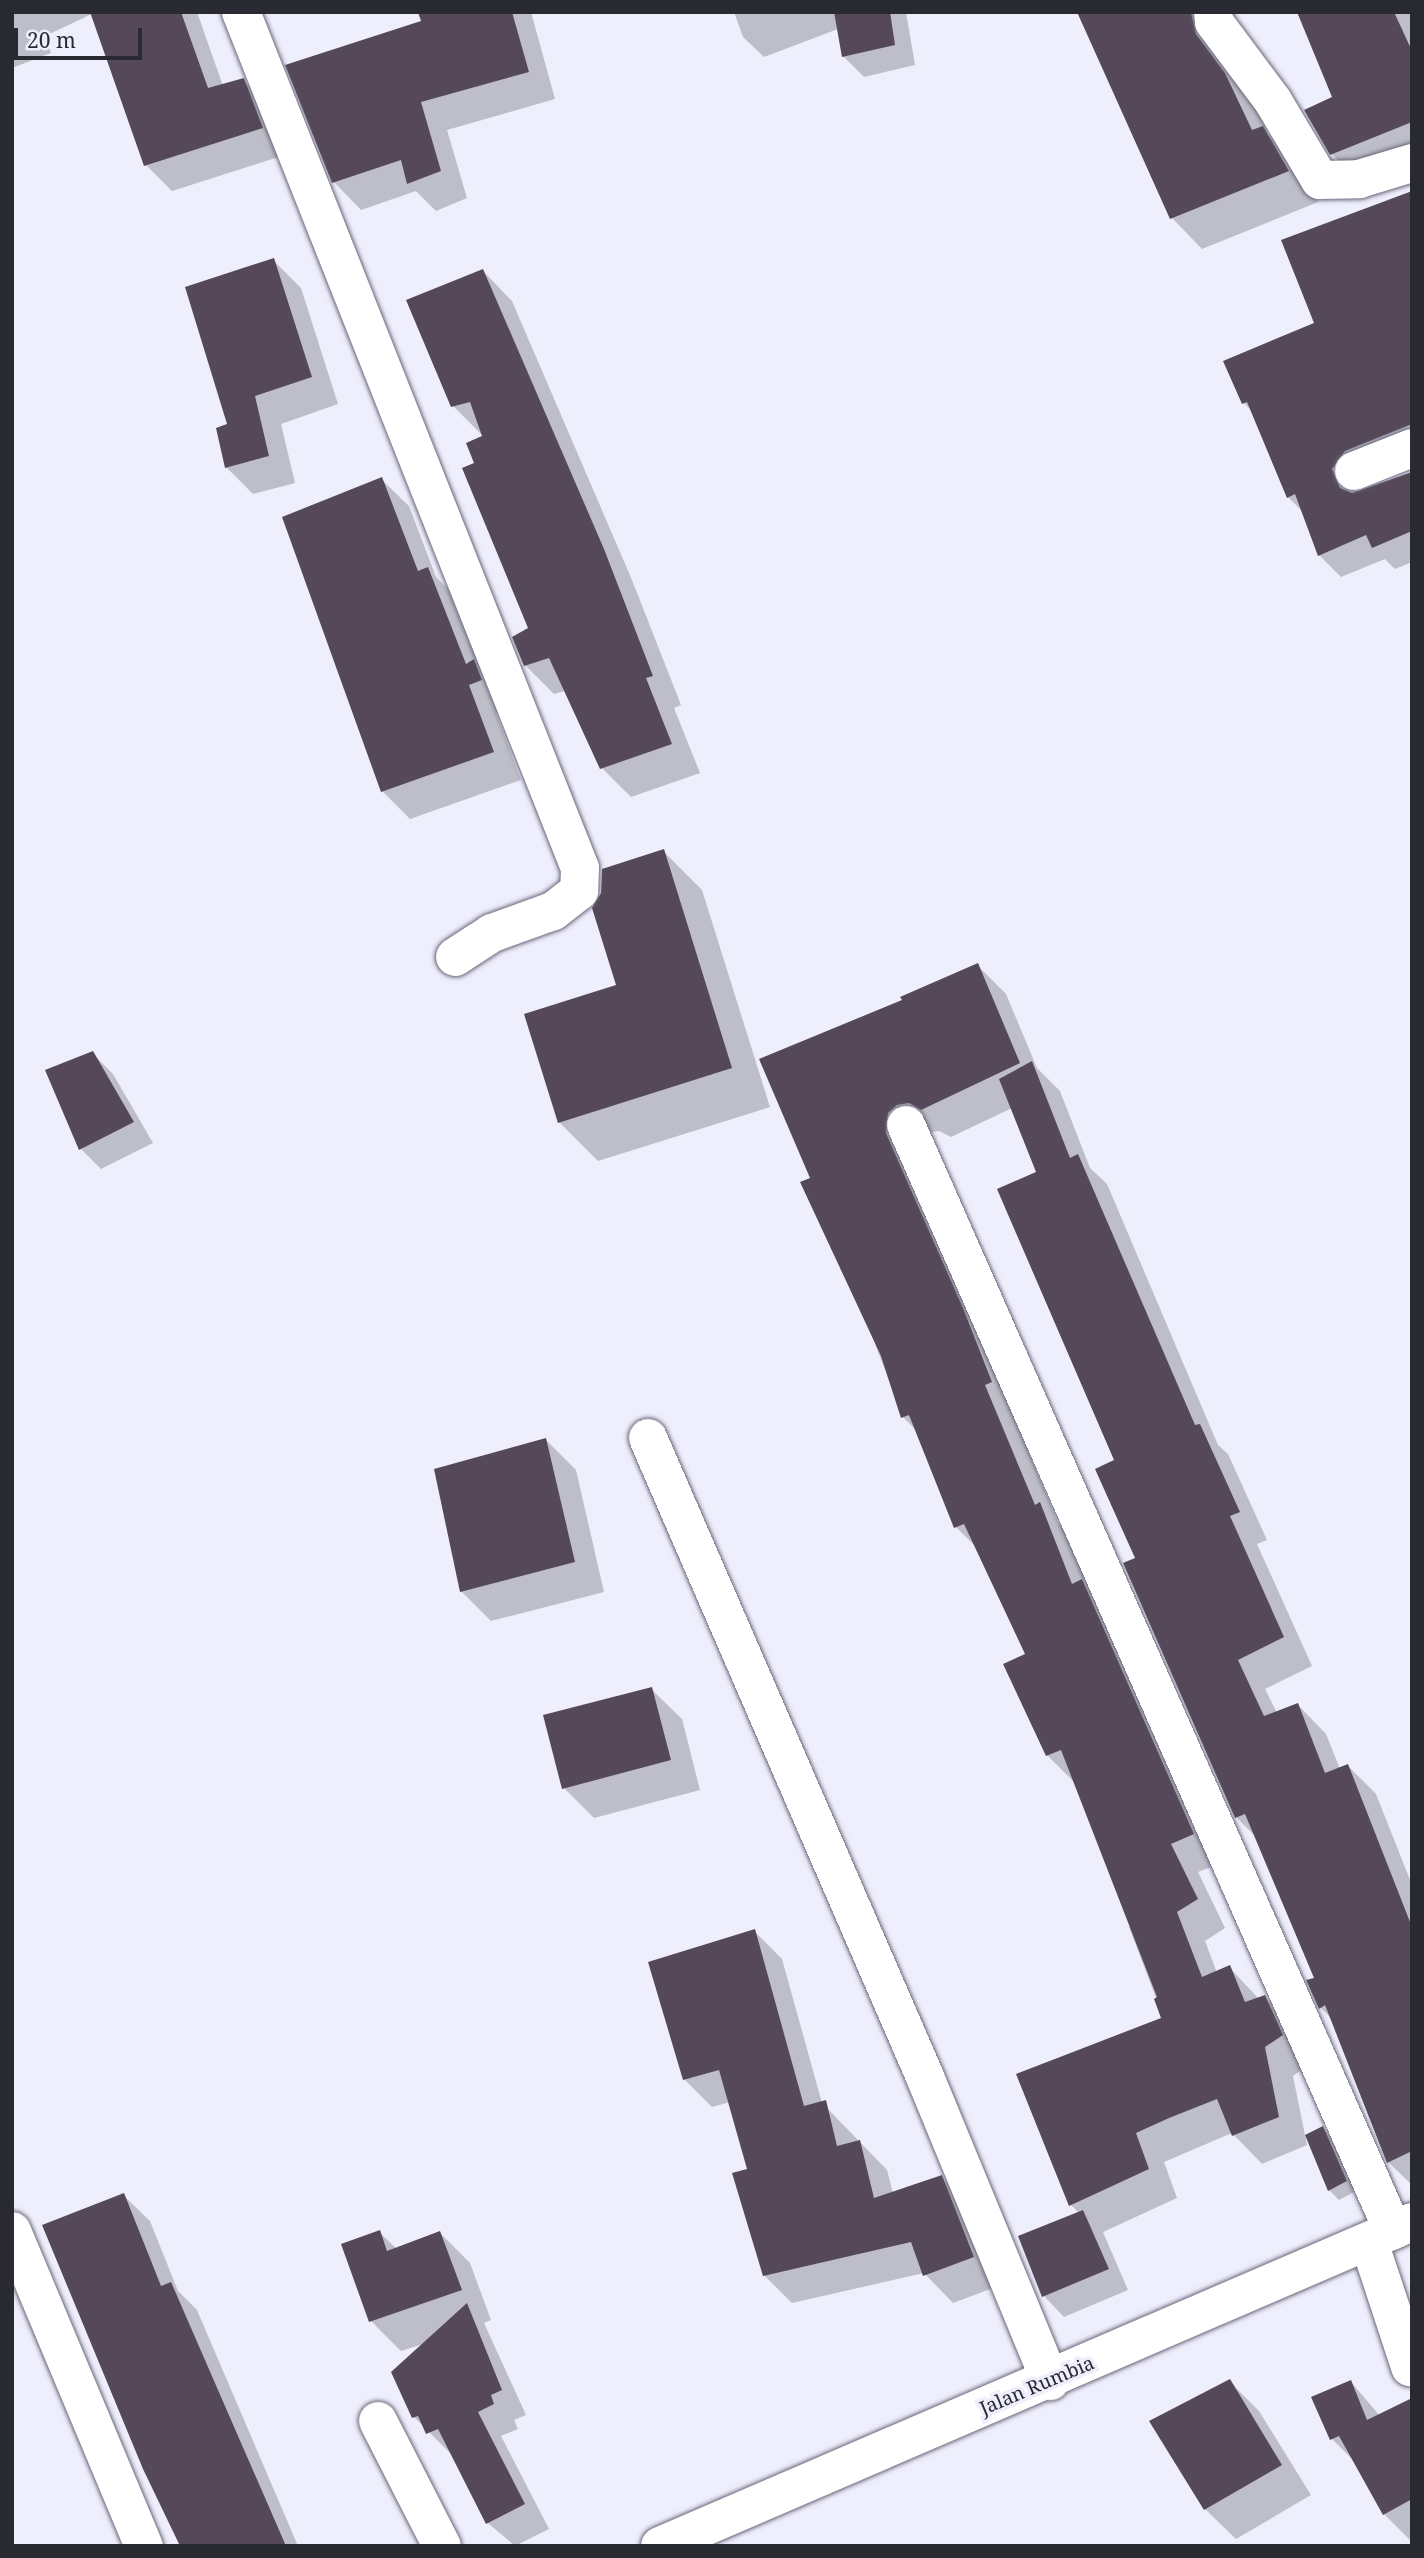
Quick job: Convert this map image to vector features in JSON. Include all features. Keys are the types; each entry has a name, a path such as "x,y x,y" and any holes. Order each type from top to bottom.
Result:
{"street":[{"path":"241,12 580,868 579,891 553,911 492,933 455,957"},
{"path":"1213,12 1214,22 1273,101 1320,180 1359,179 1412,163"},
{"path":"1354,471 1412,448"},
{"path":"906,1125 1391,2232 1410,2367"},
{"path":"648,1438 925,2077 1050,2381"},
{"path":"12,2231 144,2546"},
{"name":"Jalan Rumbia","path":"660,2546 1050,2381 1391,2232"},
{"path":"378,2421 442,2546"}],"building":[{"path":"90,12 181,12 208,88 244,78 263,128 144,166"},
{"path":"418,12 512,12 529,72 421,102 441,171 407,184 401,160 332,183 285,65 421,21"},
{"path":"834,12 890,12 895,45 842,57"},
{"path":"1077,12 1191,12 1196,34 1225,73 1252,130 1263,126 1289,171 1170,219"},
{"path":"1297,12 1394,12 1412,51 1412,122 1330,155 1304,110 1332,97"},
{"path":"1412,191 1412,424 1345,451 1332,469 1340,488 1352,493 1412,472 1412,531 1372,548 1366,535 1318,556 1295,494 1287,498 1247,402 1242,404 1223,361 1314,323 1281,240"},
{"path":"274,258 312,377 255,396 269,456 225,468 216,428 227,424 185,287"},
{"path":"483,269 604,549 653,676 646,678 672,744 600,769 549,658 524,666 512,637 528,628 462,468 474,463 466,443 482,436 470,402 451,407 406,300"},
{"path":"382,477 418,571 428,567 466,664 474,659 482,680 469,685 494,752 381,792 282,517"},
{"path":"664,849 732,1068 558,1123 524,1014 616,985 592,908 601,893 602,869"},
{"path":"978,963 1020,1063 921,1110 909,1103 897,1105 888,1113 886,1133 963,1308 992,1382 985,1385 1035,1505 1040,1502 1072,1584 1082,1579 1194,1834 1171,1844 1198,1899 1177,1912 1202,1977 1230,1965 1245,2002 1265,1995 1283,2035 1265,2047 1279,2117 1232,2136 1217,2099 1169,2118 1136,2133 1149,2169 1069,2206 1016,2074 1161,2018 1154,1999 1157,1997 1061,1750 1046,1756 1003,1664 1025,1654 964,1524 954,1528 909,1415 901,1418 881,1356 800,1182 810,1178 759,1059 902,1000 900,997"},
{"path":"93,1051 134,1122 79,1150 45,1070"},
{"path":"1032,1061 1070,1158 1078,1154 1195,1425 1200,1424 1240,1512 1230,1516 1284,1637 1238,1660 1264,1716 1298,1703 1325,1773 1348,1764 1412,1927 1412,2151 1387,2163 1325,2005 1319,2009 1306,1980 1314,1978 1245,1814 1235,1818 1123,1563 1135,1558 1095,1469 1114,1460 997,1189 1036,1172 999,1079"},
{"path":"546,1438 575,1562 460,1592 434,1469"},
{"path":"652,1687 671,1760 562,1789 543,1715"},
{"path":"755,1929 804,2106 826,2100 837,2146 860,2140 874,2198 942,2175 974,2257 923,2276 911,2242 763,2276 732,2173 747,2169 719,2070 683,2080 648,1962"},
{"path":"1323,2126 1347,2181 1328,2191 1305,2135"},
{"path":"124,2193 161,2286 171,2282 286,2546 180,2546 143,2469 42,2225"},
{"path":"1083,2210 1109,2269 1042,2297 1018,2236"},
{"path":"380,2230 387,2251 440,2231 462,2290 369,2322 341,2244"},
{"path":"467,2303 502,2390 491,2395 494,2404 478,2412 525,2504 486,2524 438,2429 426,2434 418,2416 412,2418 391,2372"},
{"path":"1230,2379 1282,2465 1204,2510 1149,2421"},
{"path":"1351,2380 1367,2420 1412,2398 1412,2499 1383,2515 1339,2436 1330,2440 1311,2397"}]}
